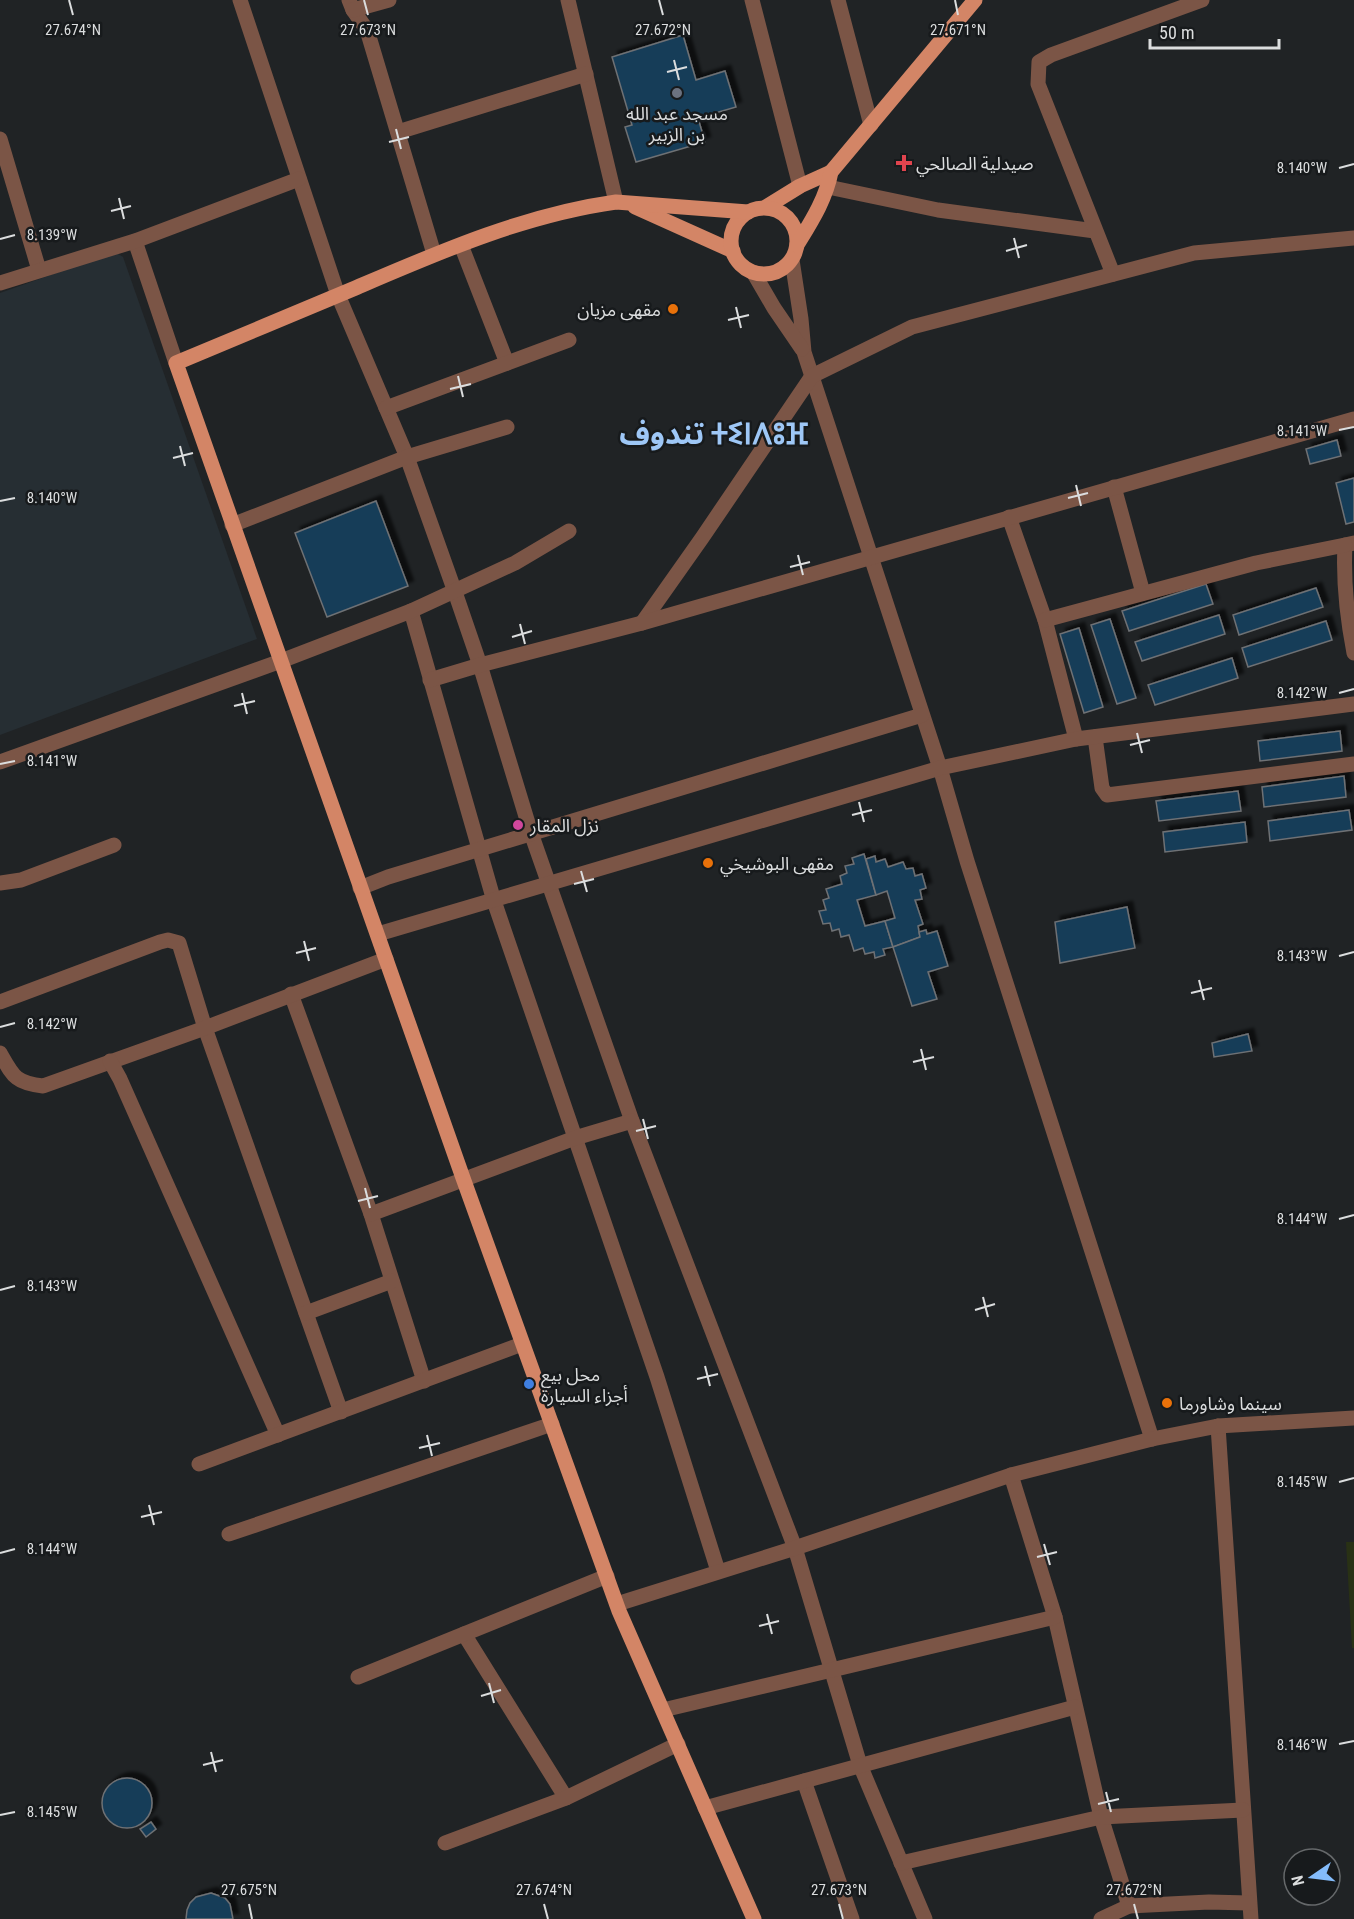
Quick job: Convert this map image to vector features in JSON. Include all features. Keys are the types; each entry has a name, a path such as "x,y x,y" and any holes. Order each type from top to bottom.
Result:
{"main road":[{"path":"621,203 732,250 744,267 753,272 774,273 784,268 792,260 797,245 812,220 830,180 871,124 975,0"},
{"path":"754,1919 617,1604 463,1178 176,363 434,254 515,225 595,205 621,203 707,207 748,212 766,207 800,186 830,180"},
{"path":"766,207 786,215 797,234 797,245"},
{"path":"732,250 732,232 736,224 748,212"}],"street":[{"path":"240,0 338,295 407,457 455,592 548,885 632,1121 795,1548 860,1765 925,1919"},
{"path":"389,0 351,5 367,30 434,254"},
{"path":"568,0 621,203"},
{"path":"752,0 800,186"},
{"path":"838,0 871,124"},
{"path":"1113,274 1038,84 1039,63 1051,55 1202,0"},
{"path":"398,132 586,74"},
{"path":"0,139 39,270"},
{"path":"0,284 135,240 299,179"},
{"path":"830,180 938,210 1095,231"},
{"path":"642,623 812,376 912,327 1194,253 1354,238"},
{"path":"135,240 176,363"},
{"path":"461,244 507,363"},
{"path":"792,260 804,352 940,768 967,861 1152,1439"},
{"path":"753,272 804,352"},
{"path":"386,408 569,340"},
{"path":"430,680 642,623 1354,419"},
{"path":"232,525 407,457 507,427"},
{"path":"1114,487 1143,593"},
{"path":"1009,517 1045,620 1076,739"},
{"path":"0,762 280,661 411,610 515,563 568,531"},
{"path":"1045,620 1256,563 1350,544 1344,573 1346,605 1354,653"},
{"path":"411,610 494,901 657,1377 718,1571"},
{"path":"378,934 940,768 1076,739 1354,704"},
{"path":"360,888 388,877 922,715"},
{"path":"1095,737 1102,788 1107,795 1354,764"},
{"path":"0,883 21,880 114,845"},
{"path":"0,1002 160,942 173,940 179,943 205,1028 341,1412"},
{"path":"0,1053 14,1077 25,1084 43,1086 205,1028 386,959"},
{"path":"291,994 370,1214 424,1381"},
{"path":"110,1061 278,1435"},
{"path":"370,1214 575,1138 632,1121"},
{"path":"306,1313 392,1281"},
{"path":"199,1464 522,1344"},
{"path":"617,1604 795,1548 1011,1475 1152,1439 1218,1426 1354,1418"},
{"path":"229,1534 552,1424"},
{"path":"1218,1426 1251,1919"},
{"path":"1011,1475 1055,1617 1101,1817 1129,1906"},
{"path":"358,1677 607,1576"},
{"path":"663,1710 1055,1617"},
{"path":"464,1634 566,1798"},
{"path":"705,1808 1075,1707"},
{"path":"445,1843 566,1798 678,1744"},
{"path":"804,1781 851,1919"},
{"path":"901,1863 1101,1817 1243,1810"},
{"path":"1101,1919 1129,1906 1209,1902 1249,1903"}],"shaded area":[{"path":"115,252 123,257 257,639 0,735 0,293"}],"green space":[{"path":"1346,1542 1354,1542 1354,1648 1352,1648"}],"building":[{"name":"مسجد عبد الله بن الزبير","path":"683,35 696,80 725,71 736,107 698,118 705,142 636,162 625,127 632,125 612,57"},
{"path":"1337,440 1341,456 1310,464 1306,449"},
{"path":"1354,478 1354,522 1346,524 1336,483"},
{"path":"376,501 408,586 327,617 295,533"},
{"path":"1206,584 1213,604 1129,631 1122,611"},
{"path":"1316,588 1323,607 1239,635 1233,615"},
{"path":"1219,615 1225,634 1142,661 1135,642"},
{"path":"1110,619 1136,698 1117,704 1091,625"},
{"path":"1326,621 1332,640 1248,667 1242,648"},
{"path":"1079,628 1103,707 1084,713 1060,634"},
{"path":"1232,658 1238,678 1155,705 1148,685"},
{"path":"1340,731 1342,751 1260,761 1258,741"},
{"path":"1344,776 1346,797 1264,807 1262,787"},
{"path":"1238,791 1241,811 1159,821 1156,801"},
{"path":"1349,810 1352,830 1270,841 1268,821"},
{"path":"1245,822 1247,842 1165,852 1163,832"},
{"path":"864,854 876,895 857,900 865,926 885,921 893,947 883,949 885,955 875,958 874,952 865,954 863,948 854,951 849,935 841,937 839,929 832,931 830,923 823,924 819,911 826,910 823,900 829,898 826,889 842,884 840,876 847,873 845,866 854,864 852,858"},
{"path":"875,856 876,862 885,859 888,867 903,862 906,869 913,868 915,876 922,874 926,888 920,890 922,899 915,900 923,924 918,926 920,937 893,947 885,921 895,918 887,891 876,895 866,859"},
{"path":"1127,907 1135,948 1060,963 1055,922"},
{"path":"926,930 927,934 937,931 948,966 928,972 937,999 912,1006 893,947 920,937 919,932"},
{"path":"1248,1034 1252,1051 1214,1057 1212,1043"},
{"path":"127,1778 136,1780 147,1789 152,1803 150,1812 141,1823 127,1828 118,1826 107,1817 102,1803 104,1794 113,1783"},
{"path":"151,1822 156,1829 146,1837 140,1829"},
{"path":"211,1893 225,1898 230,1904 233,1919 186,1919 190,1903 196,1897"}],"place":[{"name":"مسجد عبد الله بن الزبير","path":"677,93"},
{"name":"صيدلية الصالحي","path":"904,163"},
{"name":"مقهى مزيان","path":"673,309"},
{"name":"نزل المقار","path":"518,825"},
{"name":"مقهى البوشيخي","path":"708,863"},
{"name":"محل بيع أجزاء السيارة","path":"529,1384"},
{"name":"سينما وشاورما","path":"1167,1403"}],"district":[{"name":"تندوف ⵜⵉⵏⴷⵓⴼ","path":"714,433"}]}
